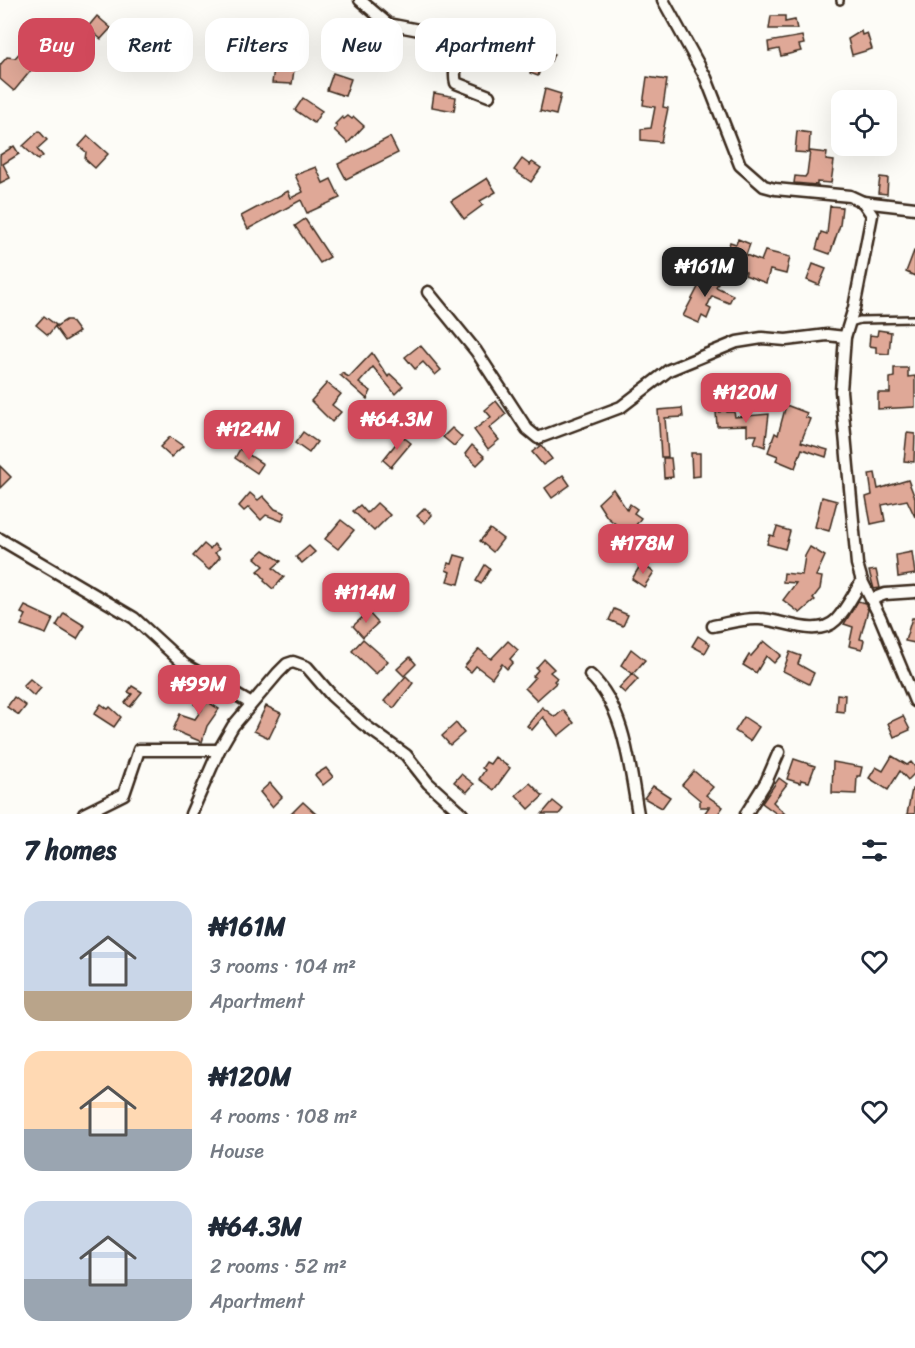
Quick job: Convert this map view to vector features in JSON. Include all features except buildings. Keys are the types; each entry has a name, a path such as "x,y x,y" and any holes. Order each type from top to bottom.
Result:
{"street":[{"path":"360,0 388,24 455,37 458,43 454,73 456,83 489,96"},
{"path":"663,0 706,78 740,165 764,186 850,196 863,202 915,208"},
{"path":"863,202 872,215 854,308 845,337 841,391 857,564 862,581 872,599 915,701"},
{"path":"428,292 476,351 526,429 538,438 621,407 669,370 737,342 762,338 804,340 827,335 845,337"},
{"path":"0,539 134,618 184,664 250,703"},
{"path":"713,626 741,619 760,619 801,627 828,625 835,621 862,581"},
{"path":"872,599 885,594 915,592"},
{"path":"191,814 219,750 250,703 287,664 298,663 307,667 349,711 406,755 428,783 462,814"},
{"path":"590,675 609,696 622,737 638,814"},
{"path":"84,814 124,794 139,750 219,750"},
{"path":"746,814 766,782 779,752"}],"lane":[{"path":"849,324 860,320 915,319"}]}
